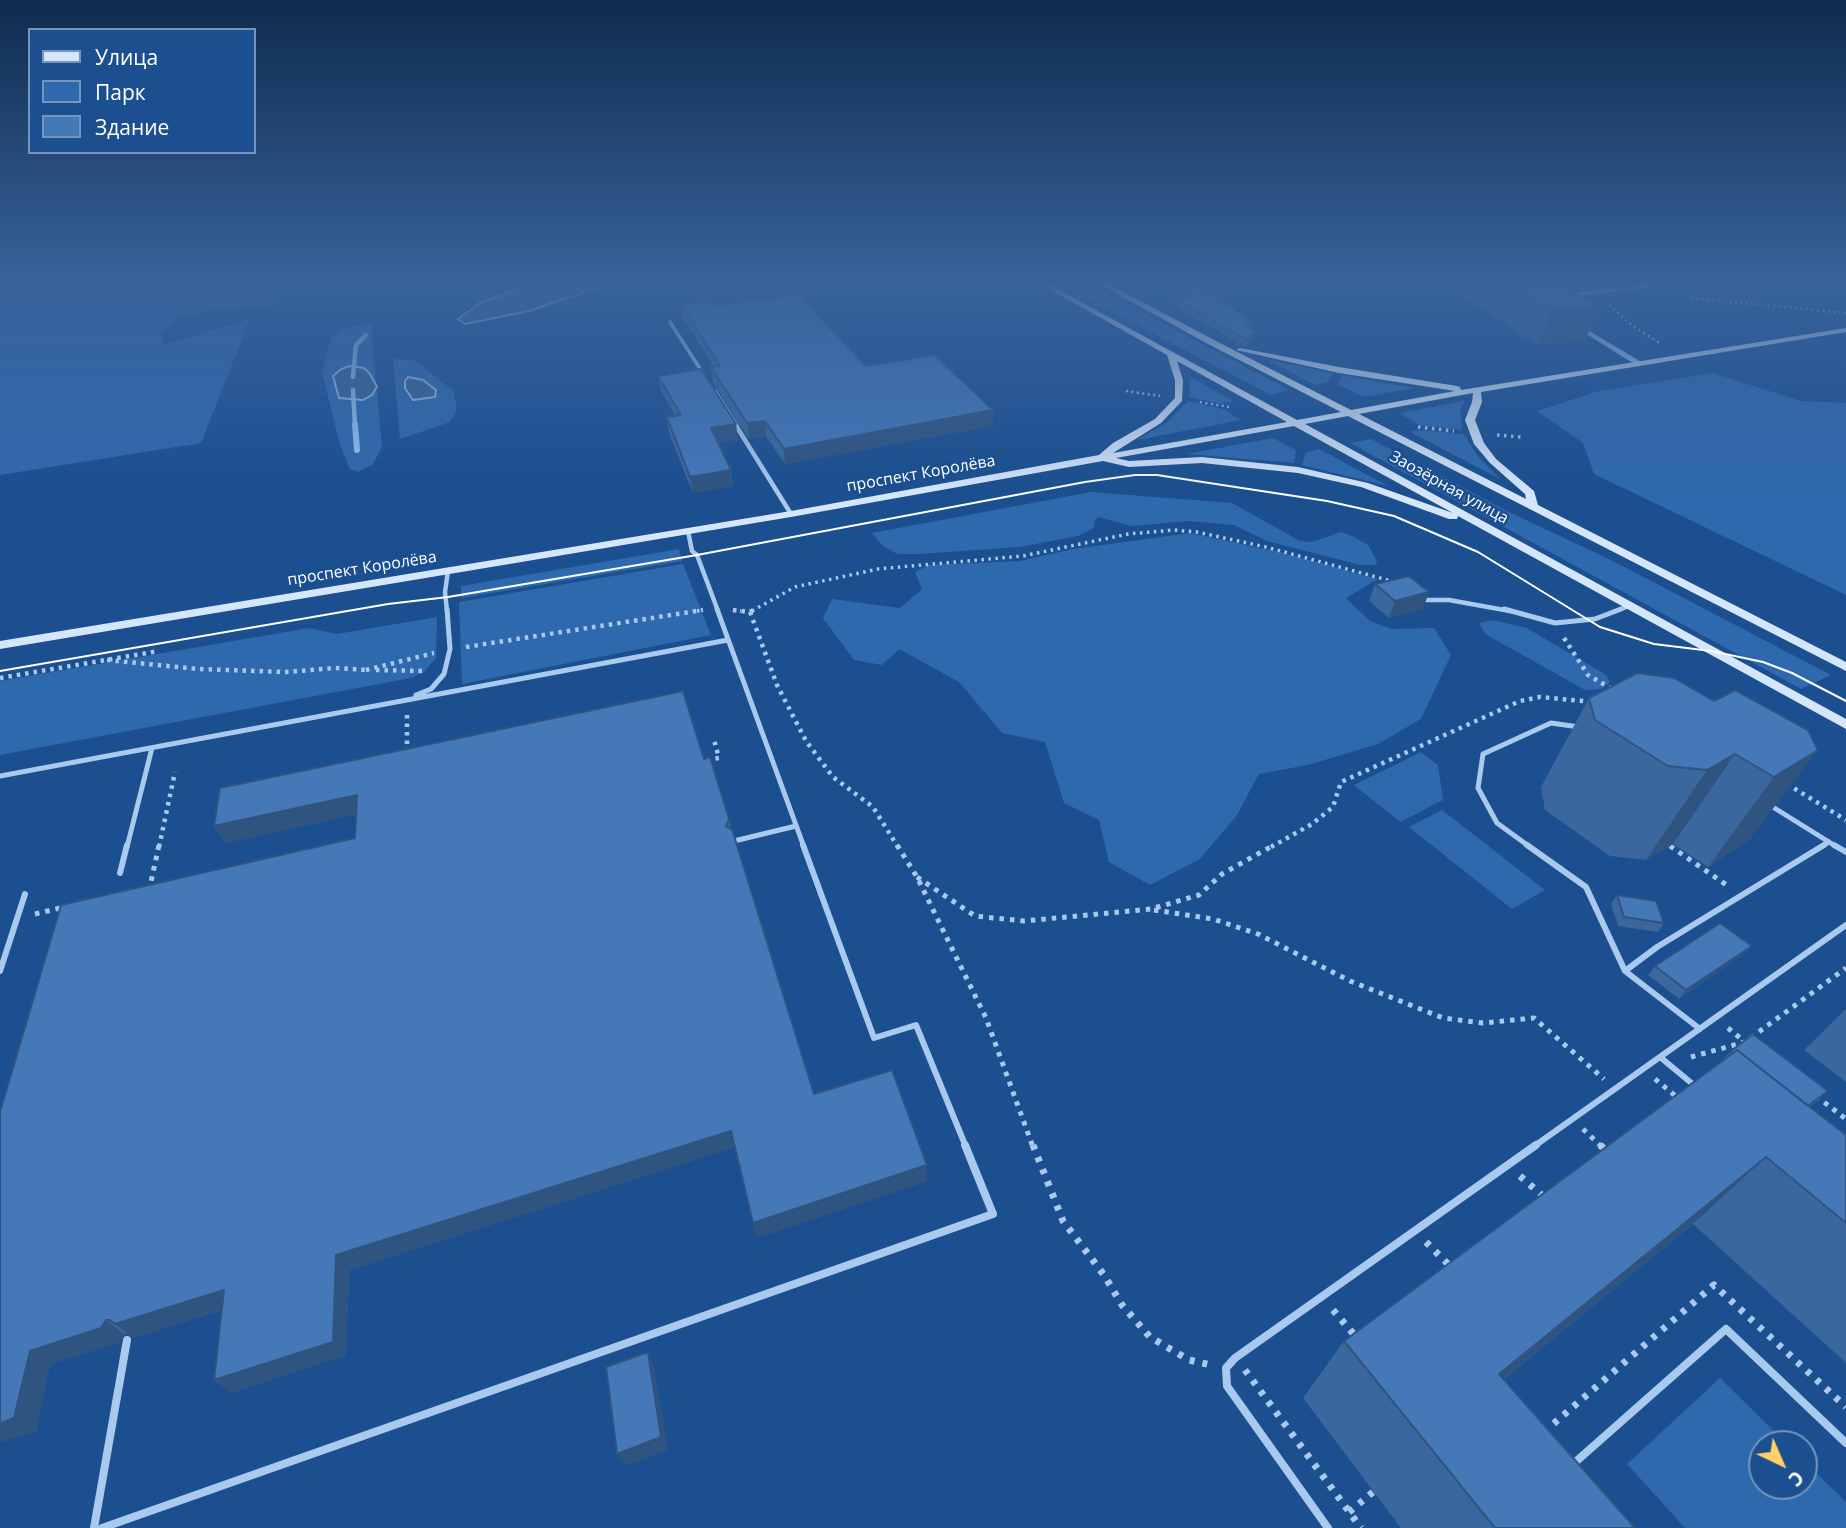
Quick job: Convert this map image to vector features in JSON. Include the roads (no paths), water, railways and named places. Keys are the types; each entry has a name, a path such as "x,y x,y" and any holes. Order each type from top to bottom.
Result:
{"main road":[{"name":"Заозёрная улица","path":"1229,351 1846,667"},
{"path":"1246,351 1438,387 1477,390 1477,402 1470,420 1479,444 1493,461 1530,493 1532,507"},
{"name":"проспект Королёва","path":"0,645 791,514 1477,390 1712,351"},
{"name":"Заозёрная улица","path":"1170,352 1846,725"},
{"path":"1102,458 1116,445 1158,421 1179,399 1179,380 1170,352"},
{"path":"1102,458 1129,464 1202,460 1298,470 1415,501 1503,536"}],"street":[{"path":"1620,351 1639,363"}],"lane":[{"path":"689,351 705,375"},
{"path":"712,386 791,514"},
{"path":"102,1528 993,1214 916,1025 874,1038 728,640 696,555 692,551 688,531"},
{"path":"407,700 430,689 445,672 450,649 445,592 448,571"},
{"path":"1424,600 1448,600 1492,606 1555,623 1595,619 1629,606"},
{"path":"0,776 728,640"},
{"path":"1592,729 1550,723 1483,754 1478,788 1497,823 1586,887 1625,971 1700,1029"},
{"path":"120,873 152,748"},
{"path":"1762,800 1846,852"},
{"path":"734,841 796,825"},
{"path":"1625,971 1657,947 1829,842"},
{"path":"0,971 25,894"},
{"path":"1328,1528 1227,1386 1226,1368 1236,1358 1846,925"},
{"path":"1660,1057 1700,1090"},
{"path":"1575,1480 1567,1470 1726,1329 1846,1443"},
{"path":"94,1528 127,1340"}],"waterway":[{"path":"353,377 355,351"},
{"path":"353,390 355,426"},
{"path":"355,424 357,450"}],"tram line":[{"path":"0,671 388,604 448,597 697,555 1085,482 1135,475 1157,475 1327,501 1394,516 1478,552 1600,627 1654,644 1711,651 1763,662 1792,673 1846,701"}]}
